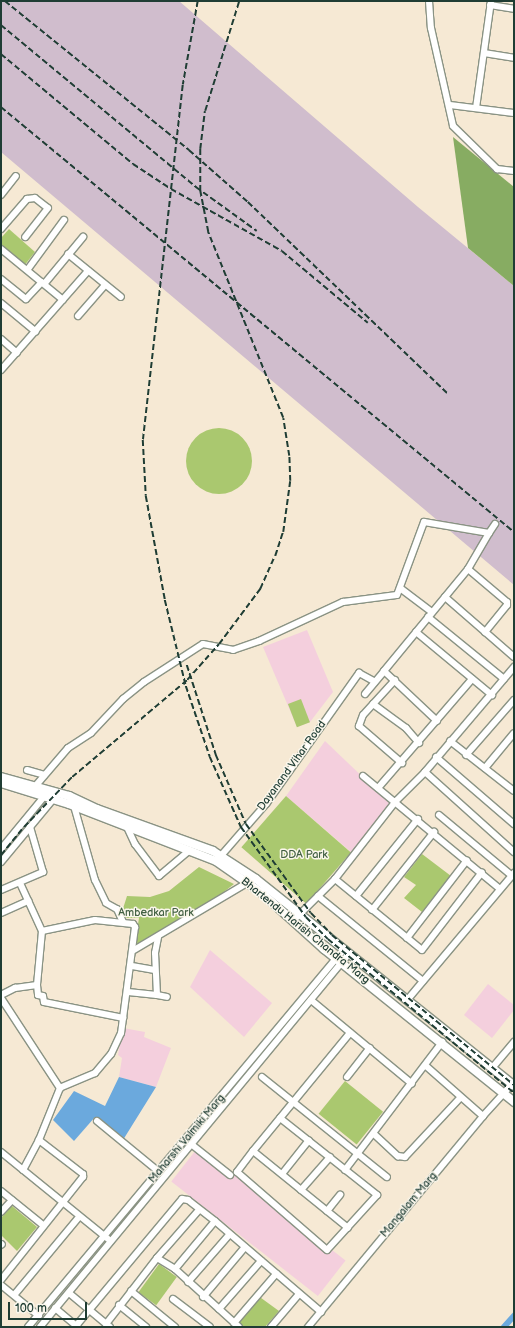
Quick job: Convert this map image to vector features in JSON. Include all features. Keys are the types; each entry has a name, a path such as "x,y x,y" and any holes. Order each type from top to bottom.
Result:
{"main road":[{"name":"Bhartendu Harish Chandra Marg","path":"1,777 32,790"},
{"name":"Bhartendu Harish Chandra Marg","path":"1,783 56,796 191,842 218,858 299,913 408,999 513,1085"},
{"name":"Bhartendu Harish Chandra Marg","path":"56,796 74,806 128,827 190,850 218,858 338,960 442,1042 514,1102"}],"street":[{"path":"429,1 432,28 450,105 453,126 458,133 497,169 514,171"},
{"path":"476,108 491,3 514,9"},
{"path":"484,53 514,58"},
{"path":"450,105 514,113"},
{"path":"1,195 16,176"},
{"path":"1,229 27,198 35,198 48,208 25,237"},
{"path":"28,269 64,220"},
{"path":"1,279 26,299 83,237"},
{"path":"1,249 28,269 63,300"},
{"path":"68,254 121,297"},
{"path":"1,370 36,332 88,271"},
{"path":"78,316 105,285"},
{"path":"1,303 36,332"},
{"path":"1,339 17,353"},
{"path":"32,790 68,748 91,733 104,721 123,699 168,665 203,644 233,650 259,642 343,602 397,595 424,522 489,533"},
{"path":"365,694 468,569 495,524"},
{"path":"468,569 507,602 507,605 485,632"},
{"path":"400,588 504,679"},
{"path":"445,597 514,657"},
{"path":"416,632 492,694"},
{"path":"293,921 299,913 335,880 396,801 425,772 436,757 514,667"},
{"path":"384,671 437,721"},
{"name":"Dayanand Vihar Road","path":"218,858 266,804 360,673 375,682"},
{"path":"378,788 402,763 472,679"},
{"path":"395,680 363,715 359,726 402,763"},
{"path":"466,755 514,700"},
{"path":"373,704 406,728 419,743"},
{"path":"485,768 514,733"},
{"path":"450,741 514,791"},
{"path":"436,757 514,824"},
{"path":"27,770 44,775"},
{"path":"425,772 514,852"},
{"path":"363,776 434,832 499,888"},
{"path":"1,849 46,794"},
{"path":"1,862 56,796"},
{"path":"74,806 95,880 106,903 117,909 123,922"},
{"path":"408,999 499,888 513,874 439,815"},
{"path":"356,896 418,819"},
{"path":"1,890 41,874 43,870 30,827"},
{"path":"128,827 134,844 159,876 190,850"},
{"path":"372,910 434,832"},
{"path":"406,938 468,860"},
{"path":"335,880 418,949 423,950 482,872"},
{"path":"20,883 42,931 37,986 38,995 43,996 44,1002 123,1018"},
{"path":"134,950 247,883"},
{"path":"318,896 423,981"},
{"path":"1,913 28,902"},
{"path":"23,1170 39,1140 60,1088 95,1073 104,1064 121,1033 134,950 134,925 123,922 95,920 42,931"},
{"path":"157,994 155,970 158,937"},
{"name":"Maharshi Valmiki Marg","path":"28,1327 39,1316 346,951"},
{"name":"Maharshi Valmiki Marg","path":"40,1327 311,1000 338,960"},
{"path":"132,966 155,970"},
{"path":"37,986 15,988 1,997 60,1088"},
{"path":"128,992 157,994 168,997"},
{"path":"311,1000 412,1084"},
{"path":"280,1118 377,1195 328,1250 236,1172 280,1118 293,1103 350,1033"},
{"path":"345,1170 426,1066 442,1042"},
{"path":"493,1068 514,1042"},
{"path":"346,1077 370,1048"},
{"path":"426,1066 460,1098 483,1116"},
{"path":"262,1077 387,1177"},
{"name":"Mangalam Marg","path":"308,1327 483,1116 513,1085"},
{"path":"374,1134 398,1156 405,1157 460,1098"},
{"path":"97,1121 159,1172"},
{"path":"1,1280 84,1175 39,1140"},
{"path":"282,1174 309,1140"},
{"path":"191,1144 230,1175"},
{"path":"253,1151 348,1228"},
{"path":"1,1152 111,1242"},
{"path":"301,1190 330,1157"},
{"path":"1,1192 44,1226"},
{"path":"327,1211 340,1195"},
{"path":"1,1212 12,1200"},
{"path":"56,1308 76,1327 182,1200 188,1200 215,1221 229,1235 262,1261 321,1312"},
{"path":"69,1293 108,1325 119,1305 157,1258 199,1210"},
{"path":"15,1294 79,1217"},
{"path":"175,1269 215,1221"},
{"path":"188,1282 229,1235"},
{"path":"203,1297 245,1247"},
{"path":"157,1258 175,1269 203,1297 219,1309 236,1325 276,1274"},
{"path":"219,1309 262,1261"},
{"path":"1,1285 15,1294 39,1316"},
{"path":"131,1291 175,1327"},
{"path":"271,1327 299,1294"},
{"path":"173,1299 210,1327"},
{"path":"119,1305 146,1327"}],"shaded area":[{"path":"1,1 179,1 418,207 514,286 514,585 1,152"},
{"path":"307,630 333,692 310,722 297,727 263,647"},
{"path":"325,741 392,805 351,852 286,796"},
{"path":"210,950 272,1003 244,1037 190,987"},
{"path":"488,984 514,1005 514,1010 492,1038 464,1015"},
{"path":"123,1028 145,1032 144,1037 171,1048 156,1087 119,1077 122,1058 118,1055"},
{"path":"199,1146 346,1261 318,1296 171,1181"}],"green space":[{"path":"453,137 514,187 514,286 468,248"},
{"path":"9,229 35,252 24,266 1,246 1,238"},
{"path":"219,428 232,431 242,438 249,448 252,461 249,474 242,484 232,491 219,494 206,491 196,484 189,474 186,461 189,448 196,438 206,431"},
{"path":"301,699 310,722 297,727 288,704"},
{"name":"DDA Park","path":"286,796 351,852 306,904 241,847"},
{"path":"422,854 451,876 422,912 404,898 416,885 404,877"},
{"name":"Ambedkar Park","path":"199,867 234,884 215,899 137,945 135,943 139,918 120,918 127,896 150,897 169,891"},
{"path":"345,1081 383,1112 357,1144 319,1114"},
{"path":"12,1206 37,1227 17,1251 1,1235 1,1218"},
{"path":"159,1264 177,1277 156,1305 138,1292"},
{"path":"257,1295 279,1311 265,1327 244,1327 237,1321"}],"water":[{"path":"119,1077 156,1087 123,1140 95,1117 74,1141 53,1120 74,1091 105,1106"}],"waterway":[{"path":"504,1327 514,1316"}],"railway":[{"path":"5,1 189,150 248,202 447,393"},
{"path":"198,1 183,85 143,440 146,496 165,600 186,686 210,757 241,827 306,917 328,939 514,1093"},
{"path":"1,855 24,827 72,777 187,680 219,644 260,589 275,556 283,532 290,481 289,456 283,418 208,232 200,191 200,149 205,111 239,1"},
{"path":"1,25 196,187 257,231"},
{"path":"1,54 133,164 171,189 282,251 368,323"},
{"path":"1,107 514,532"},
{"path":"187,665 216,755 246,824 311,913 332,935 514,1085"}]}
